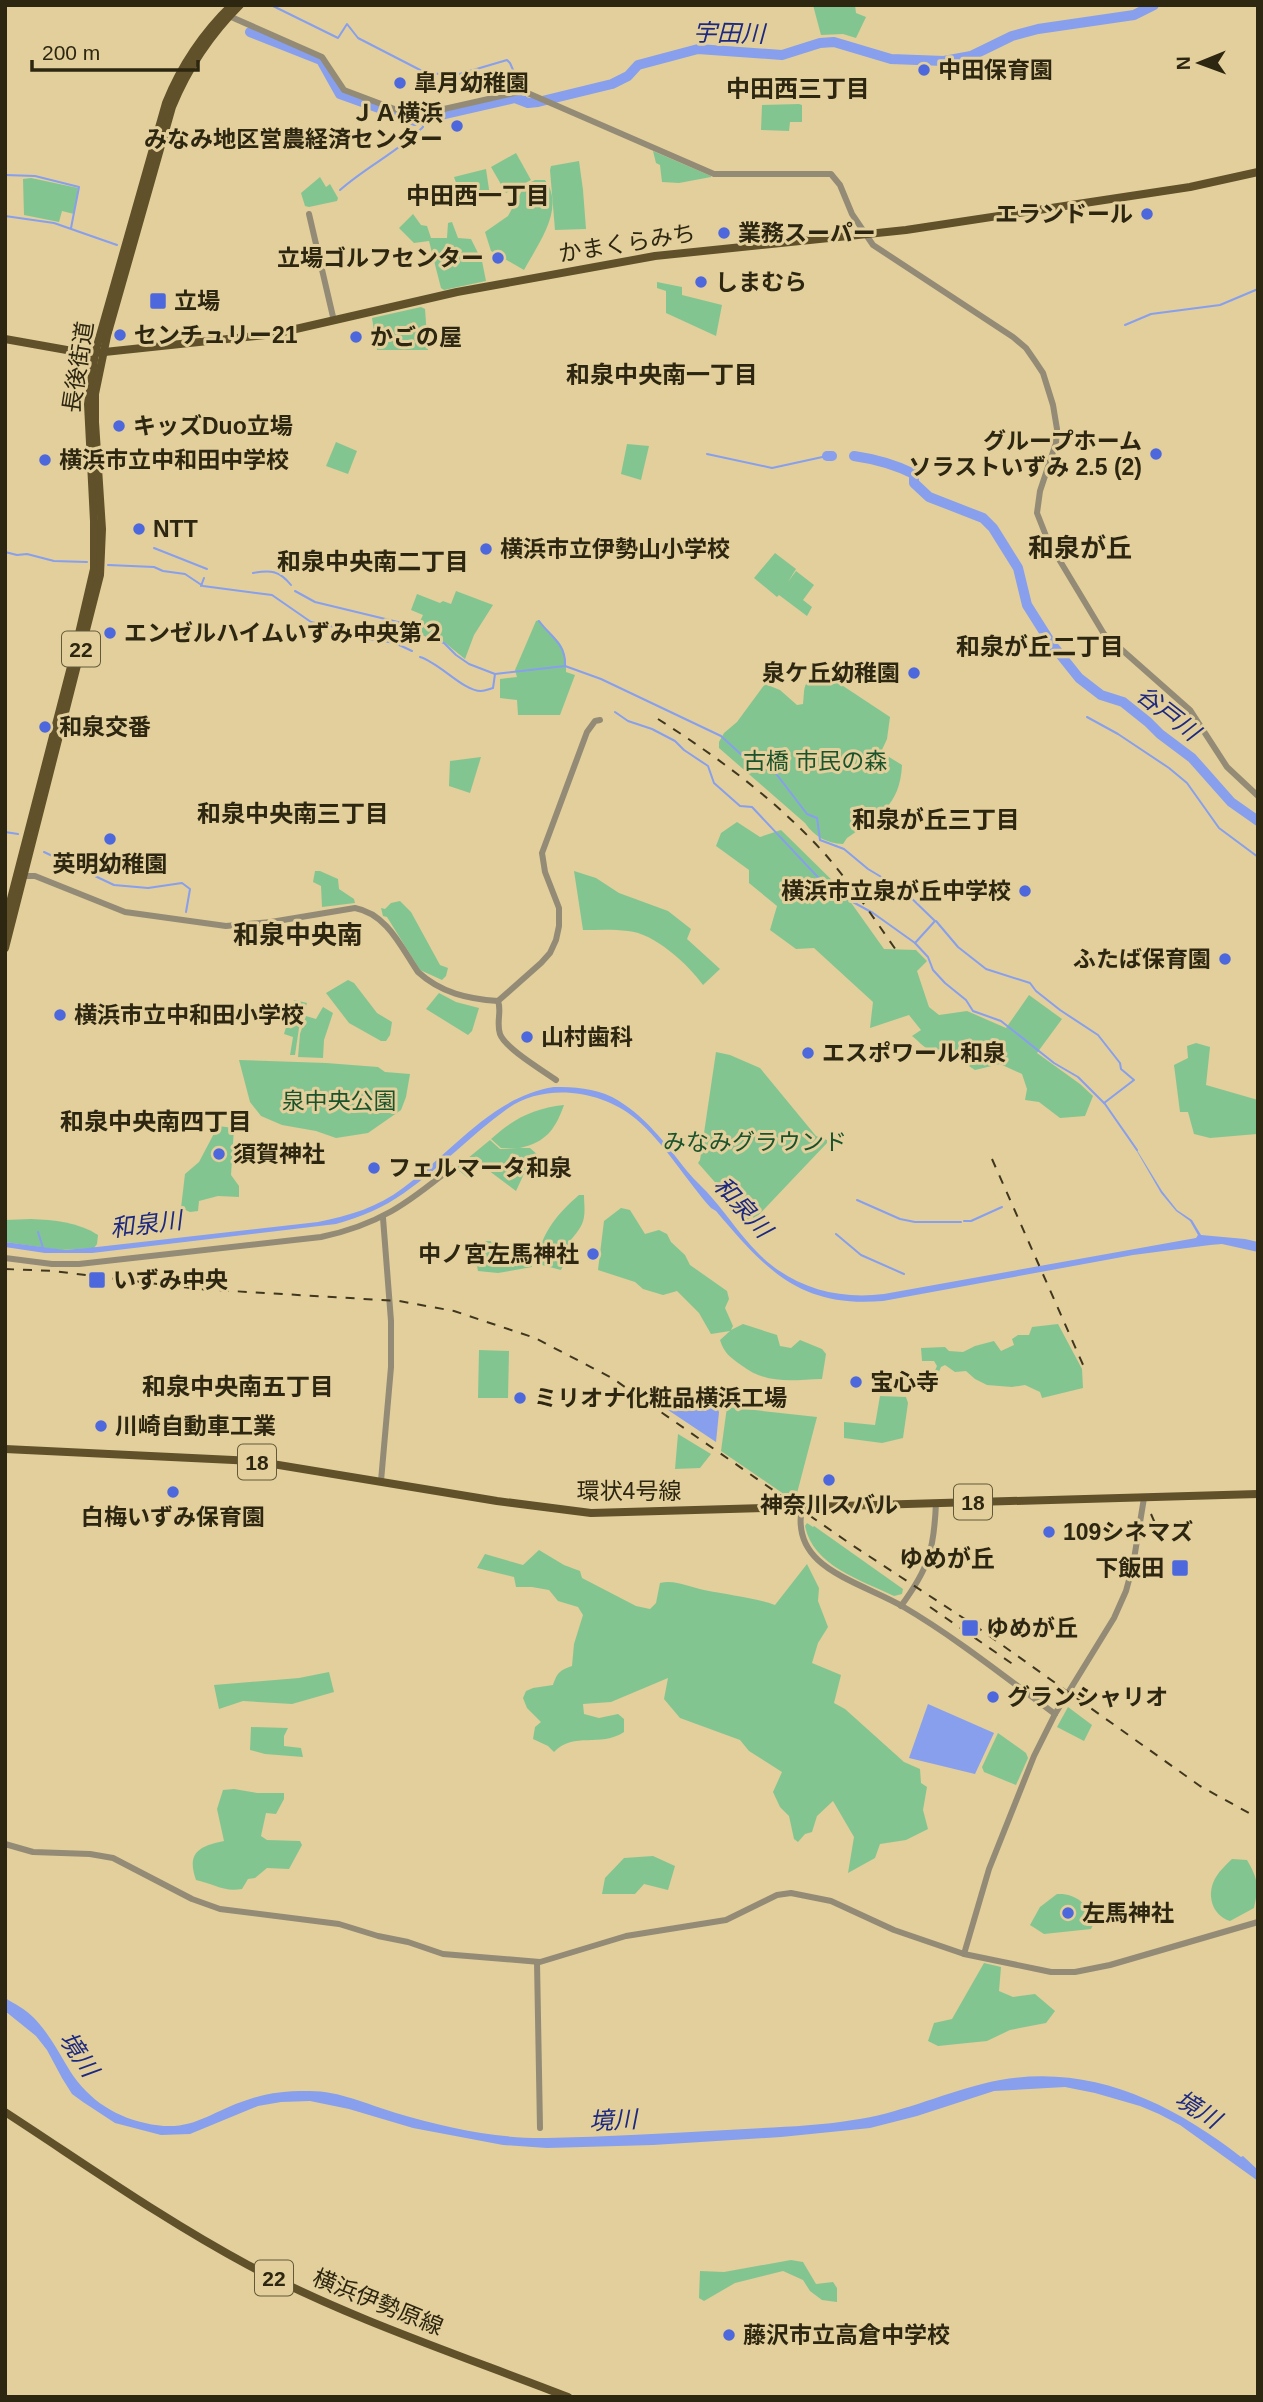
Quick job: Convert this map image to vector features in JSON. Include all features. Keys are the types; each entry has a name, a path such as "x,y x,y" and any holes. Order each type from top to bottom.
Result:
{"main road":[{"name":"長後街道","path":"5,922 92,578 94,541 88,404 99,353 166,103 183,65 232,5"},
{"name":"22","path":"229,16 240,5"},
{"name":"長後街道","path":"5,948 100,575 102,529 94,407 99,353 107,336 172,107 199,53 229,16"},
{"name":"かまくらみち","path":"5,339 99,353 234,340 274,334 457,292 655,256 865,235 1190,187 1258,172"},
{"name":"環状4号線","path":"5,1449 254,1461 497,1501 592,1513 1258,1494"},
{"name":"横浜伊勢原線","path":"5,2112 160,2213 248,2265 362,2318 568,2397"}],"street":[{"path":"229,16 322,57 344,90 413,116 523,91 714,174 831,174 840,185 852,214 865,235 877,248 1013,337 1030,352 1048,386 1057,429 1054,452 1040,491 1037,513 1042,530 1104,634 1189,710 1227,767 1258,796"},
{"path":"309,214 334,321"},
{"path":"23,876 35,876 125,912 226,926 271,922 355,908 367,911 383,921 425,979 461,997 498,1001 541,963 556,940 560,915 543,866 543,845 587,732 595,721 600,720"},
{"path":"498,1001 498,1025 503,1041 556,1080"},
{"path":"5,1258 65,1265 321,1237 355,1229 383,1218 451,1168"},
{"path":"381,1481 391,1367 391,1321 383,1218"},
{"path":"964,1954 997,1844 1034,1756 1055,1714 1120,1606 1133,1565 1144,1498"},
{"path":"901,1606 918,1583 930,1557 935,1534 936,1503"},
{"path":"802,1507 802,1534 807,1546 819,1561 901,1606 995,1669 1055,1714"},
{"path":"5,1844 33,1852 90,1854 113,1858 192,1899 220,1909 339,1924 378,1936 408,1941 443,1954 537,1962 626,1936 721,1921 785,1893 831,1901 894,1930 964,1954 1041,1970 1075,1972 1110,1965 1258,1922"},
{"path":"537,1962 540,2128"}],"green space":[{"path":"813,5 855,5 856,13 866,17 856,38 843,34 821,35"},
{"path":"762,105 802,105 802,122 790,122 789,131 761,130"},
{"path":"653,151 711,177 679,183 662,182 660,165 656,163"},
{"path":"516,153 531,180 506,193 491,167"},
{"path":"579,161 586,229 555,230 551,166"},
{"path":"486,169 490,196 463,203 454,177"},
{"path":"320,177 326,187 330,184 337,201 305,206 301,193"},
{"path":"31,178 78,188 74,214 62,211 59,222 24,215 23,179"},
{"path":"535,180 545,180 553,202 548,226 524,270 491,251 485,232 508,216 525,185"},
{"path":"413,214 421,225 427,226 431,238 447,238 448,223 452,222 458,238 471,239 482,261 486,281 444,290 441,288 429,241 414,243 399,228"},
{"path":"657,282 682,287 682,295 722,305 716,336 666,313 666,291 657,288"},
{"path":"421,307 425,309 428,350 377,350 372,318"},
{"path":"336,442 357,451 348,474 326,466"},
{"path":"627,444 649,446 641,480 621,474"},
{"path":"775,553 796,569 788,582 796,571 814,585 803,600 812,607 807,616 754,578"},
{"path":"456,591 493,605 474,635 465,659 444,642 424,636 416,630 423,615 411,610 417,594 440,603 443,601 451,604"},
{"path":"539,620 562,648 566,672 575,675 560,715 518,715 517,700 500,698 500,679 517,677 515,670 536,621"},
{"name":"古橋 市民の森","path":"822,672 890,717 887,739 881,752 902,765 897,791 892,801 877,817 847,838 843,844 826,841 817,836 719,748 724,733 737,722 765,684 780,690 797,705 803,704 804,689 809,679 812,674 817,680"},
{"path":"481,757 470,793 449,786 450,761"},
{"path":"737,822 760,837 781,830 842,890 884,949 916,950 927,961 917,971 929,1007 939,1015 967,1011 1006,1028 1029,995 1062,1019 1037,1053 1093,1096 1085,1116 1060,1118 1039,1102 1025,1100 1027,1089 1022,1074 1000,1064 975,1070 954,1056 947,1046 928,1049 912,1036 921,1030 909,1015 870,1028 873,1002 814,948 796,949 770,930 777,906 749,883 749,870 716,846 721,833"},
{"path":"315,871 338,879 339,889 354,899 355,903 322,907 321,886 313,882"},
{"path":"574,871 596,878 619,893 668,911 691,929 687,939 720,969 703,985 680,959 649,937 628,931 583,930"},
{"path":"400,901 411,912 440,965 448,968 442,980 420,970 387,917 383,916 381,908 385,909 391,903"},
{"path":"348,980 354,983 377,1013 392,1022 386,1041 381,1041 349,1023 326,993"},
{"path":"439,993 456,1002 479,1008 472,1031 468,1035 426,1009"},
{"path":"294,1000 307,1003 299,1028 295,1055 290,1055 293,1037 284,1034"},
{"path":"323,1007 333,1013 324,1040 323,1058 298,1057 300,1034 306,1016 316,1019"},
{"path":"1196,1043 1210,1047 1206,1085 1258,1100 1257,1134 1210,1138 1194,1134 1188,1112 1180,1112 1174,1065 1188,1058 1187,1046"},
{"name":"みなみグラウンド","path":"716,1052 760,1068 816,1136 827,1140 751,1223 698,1163"},
{"name":"泉中央公園","path":"239,1060 378,1067 385,1072 410,1074 401,1110 368,1133 336,1138 316,1131 282,1125 261,1116 250,1102"},
{"path":"564,1105 548,1134 537,1142 520,1148 530,1148 540,1157 536,1165 529,1163 516,1191 480,1164 468,1178 456,1168 490,1140 500,1149 518,1149 501,1148 491,1139 524,1116"},
{"path":"218,1126 234,1128 231,1175 239,1186 239,1197 218,1196 199,1201 198,1211 190,1212 181,1208 185,1174 199,1162"},
{"path":"579,1195 584,1195 583,1221 566,1248 561,1270 542,1265 537,1259 547,1231"},
{"path":"621,1208 630,1210 645,1234 659,1230 667,1234 690,1265 727,1291 729,1299 725,1308 733,1326 731,1330 743,1324 777,1335 780,1346 791,1348 800,1340 822,1349 826,1354 822,1379 780,1380 760,1376 731,1357 723,1348 720,1340 730,1331 711,1334 699,1313 677,1291 663,1295 598,1270 604,1221"},
{"path":"31,1219 82,1227 98,1235 97,1244 94,1248 61,1250 5,1242 5,1220"},
{"path":"486,1241 491,1241 494,1251 501,1256 512,1251 515,1254 525,1252 531,1256 532,1267 498,1273 478,1271 477,1266 484,1255 482,1246"},
{"path":"1058,1324 1082,1369 1083,1388 1042,1398 1040,1392 1025,1385 987,1385 966,1371 955,1372 945,1365 937,1376 933,1375 937,1366 934,1361 922,1361 921,1348 945,1347 949,1351 963,1352 994,1341 1001,1351 1014,1345 1012,1339 1018,1335 1029,1335 1032,1327"},
{"path":"479,1350 509,1351 508,1398 478,1398"},
{"path":"880,1396 906,1397 908,1403 903,1438 882,1443 844,1438 844,1422 875,1425"},
{"path":"727,1407 817,1417 796,1497 791,1499 721,1451"},
{"path":"678,1434 711,1454 700,1468 675,1469"},
{"path":"807,1523 903,1589 902,1594 894,1596 828,1562 810,1540 805,1526"},
{"path":"539,1550 580,1571 582,1578 636,1606 650,1609 656,1603 660,1583 665,1582 775,1605 807,1564 819,1588 818,1601 828,1627 818,1643 812,1663 841,1675 834,1703 845,1709 904,1762 920,1769 921,1783 927,1787 923,1810 928,1829 906,1840 880,1844 875,1858 848,1873 854,1837 833,1801 817,1816 812,1832 805,1834 798,1842 794,1839 789,1816 780,1807 773,1792 782,1772 749,1751 740,1740 680,1718 664,1699 668,1678 611,1702 583,1704 584,1714 599,1718 618,1714 624,1719 624,1732 615,1737 570,1742 554,1752 533,1739 535,1727 541,1722 527,1708 523,1698 526,1691 553,1685 560,1672 572,1666 574,1644 583,1615 578,1607 558,1601 549,1590 516,1587 514,1577 477,1568 485,1554 523,1565"},
{"path":"329,1672 334,1692 292,1704 243,1701 219,1709 214,1685 299,1678"},
{"path":"1068,1707 1092,1725 1084,1741 1057,1727"},
{"path":"251,1727 288,1728 284,1736 284,1746 301,1748 303,1757 250,1750"},
{"path":"998,1733 1026,1753 1028,1758 1016,1785 984,1772 982,1767"},
{"path":"223,1790 257,1793 284,1793 284,1799 276,1814 266,1813 261,1836 267,1840 300,1841 302,1845 289,1869 267,1868 255,1878 248,1879 242,1889 235,1890 196,1880 193,1870 197,1852 208,1845 224,1841 217,1809"},
{"path":"653,1856 675,1866 668,1890 644,1884 635,1894 602,1894 605,1878 624,1858"},
{"path":"1232,1859 1247,1860 1257,1888 1254,1908 1230,1921 1218,1914 1212,1903 1211,1890 1216,1877"},
{"path":"1057,1894 1070,1895 1084,1904 1096,1919 1091,1929 1044,1934 1030,1925 1040,1907"},
{"path":"984,1963 1001,1967 999,1991 1013,1997 1035,1994 1055,2011 1046,2023 1010,2030 987,2041 938,2046 928,2041 934,2023 952,2019"},
{"path":"791,2260 803,2262 816,2284 833,2282 837,2288 837,2302 822,2300 810,2291 803,2280 783,2271 735,2283 704,2301 699,2298 700,2271 724,2272"}],"water":[{"path":"554,1087 591,1090 624,1104 653,1130 745,1239 770,1264 799,1282 832,1293 884,1294 1196,1238 1198,1235 1190,1221 1176,1211 1161,1193 1124,1129 1162,1191 1177,1210 1192,1220 1201,1235 1258,1242 1258,1252 1222,1244 1210,1245 1133,1255 883,1301 854,1302 829,1298 787,1281 769,1267 711,1208 636,1119 607,1101 573,1093 538,1095 522,1100 507,1109 396,1198 372,1212 336,1224 92,1253 45,1253 5,1247 5,1242 65,1250 97,1247 318,1222 352,1214 373,1206 403,1188 474,1128 511,1102 532,1092"},
{"path":"648,1394 717,1408 719,1412 716,1442 647,1396"},
{"path":"928,1704 994,1733 975,1774 909,1758"},
{"path":"5,1998 38,2022 74,2077 90,2095 121,2115 161,2126 187,2124 261,2096 318,2091 341,2095 451,2127 528,2138 727,2130 853,2120 886,2113 982,2084 1018,2078 1053,2077 1087,2081 1151,2101 1182,2117 1243,2156 1258,2170 1258,2181 1180,2125 1159,2114 1095,2093 1065,2087 994,2091 870,2128 653,2145 547,2148 503,2145 413,2128 349,2109 310,2101 258,2106 190,2134 161,2135 115,2123 72,2094 36,2036 5,2011"}],"waterway":[{"path":"271,5 338,38 347,24 358,38 426,73 456,75 507,60 521,88"},
{"name":"宇田川","path":"250,32 321,60 340,94 415,121 515,98 528,103 538,102 612,84 628,76 638,65 698,49 782,55 820,43 834,42 891,59 944,61 971,56 1012,36 1038,29 1134,15 1154,5"},
{"name":"宇田川","path":"524,94 528,103"},
{"path":"340,190 413,136 423,127 422,120"},
{"path":"5,175 35,176 79,187 71,228"},
{"path":"5,216 54,223 117,245"},
{"path":"1125,325 1151,314 1220,305 1258,289"},
{"path":"707,454 772,468 827,456"},
{"name":"谷戸川","path":"827,456 832,456"},
{"name":"谷戸川","path":"854,456 884,462 914,474 914,483 929,497 983,518 993,528 1018,568 1027,605 1051,643 1079,678 1101,695 1123,702 1192,758 1231,802 1258,821"},
{"path":"154,548 207,569"},
{"path":"5,552 54,561 87,562"},
{"path":"108,565 154,567 185,574 203,586 272,595 311,622 353,631 369,639 395,643 412,651"},
{"path":"253,573 274,572 291,585"},
{"path":"201,586 204,578"},
{"path":"295,591 315,602 402,623"},
{"path":"539,621 563,651 565,665"},
{"path":"407,627 420,637"},
{"path":"426,637 444,643 469,664 495,674"},
{"path":"420,657 467,687 481,691 493,688 495,674 565,666 601,679 721,736 745,758 762,762 774,771 807,814 817,818 820,840 844,849 868,869 903,890 935,921 915,943 945,983 966,1000 973,1011 1001,1021 1054,1063 1078,1077 1105,1104 1137,1150"},
{"path":"615,712 628,721 675,741 708,766 714,783 740,806 752,807 829,889 873,913 915,943"},
{"path":"1087,717 1169,768 1187,783 1219,828 1258,857"},
{"path":"5,832 18,834"},
{"path":"44,852 114,885 148,888 182,883 190,889 186,912"},
{"path":"936,921 958,947 986,969 1030,983 1060,1010 1098,1035 1120,1063 1121,1069 1134,1080 1104,1103"},
{"path":"857,1200 900,1219 915,1222 961,1222"},
{"path":"964,1221 971,1221 1002,1207"},
{"path":"38,1232 43,1248"},
{"path":"836,1234 861,1255 904,1274"}],"railway":[{"path":"658,719 746,781 806,834 844,877 896,950"},
{"path":"992,1159 1084,1367"},
{"path":"5,1269 53,1271 198,1289 399,1301 454,1311 535,1338 612,1378 852,1545 974,1625 1200,1786 1258,1818"},
{"path":"1151,1514 1164,1544"},
{"path":"930,1607 1014,1665"}],"place":[{"name":"中田保育園","path":"924,70"},
{"name":"皐月幼稚園","path":"400,83"},
{"name":"ＪＡ横浜 みなみ地区営農経済センター","path":"457,126"},
{"name":"エランドール","path":"1147,214"},
{"name":"業務スーパー","path":"724,233"},
{"name":"立場ゴルフセンター","path":"498,258"},
{"name":"しまむら","path":"701,282"},
{"name":"立場","path":"158,301"},
{"name":"センチュリー21","path":"120,335"},
{"name":"かごの屋","path":"356,337"},
{"name":"キッズDuo立場","path":"119,426"},
{"name":"グループホーム ソラストいずみ 2.5 (2)","path":"1156,454"},
{"name":"横浜市立中和田中学校","path":"45,460"},
{"name":"NTT","path":"139,529"},
{"name":"横浜市立伊勢山小学校","path":"486,549"},
{"name":"エンゼルハイムいずみ中央第２","path":"110,633"},
{"name":"泉ケ丘幼稚園","path":"914,673"},
{"name":"和泉交番","path":"45,727"},
{"name":"英明幼稚園","path":"110,839"},
{"name":"横浜市立泉が丘中学校","path":"1025,891"},
{"name":"ふたば保育園","path":"1225,959"},
{"name":"横浜市立中和田小学校","path":"60,1015"},
{"name":"山村歯科","path":"527,1037"},
{"name":"エスポワール和泉","path":"808,1053"},
{"name":"須賀神社","path":"219,1154"},
{"name":"フェルマータ和泉","path":"374,1168"},
{"name":"中ノ宮左馬神社","path":"593,1254"},
{"name":"いずみ中央","path":"97,1280"},
{"name":"宝心寺","path":"856,1382"},
{"name":"ミリオナ化粧品横浜工場","path":"520,1398"},
{"name":"川崎自動車工業","path":"101,1426"},
{"name":"神奈川スバル","path":"829,1480"},
{"name":"白梅いずみ保育園","path":"173,1492"},
{"name":"109シネマズ","path":"1049,1532"},
{"name":"下飯田","path":"1180,1568"},
{"name":"ゆめが丘","path":"970,1628"},
{"name":"グランシャリオ","path":"993,1697"},
{"name":"左馬神社","path":"1068,1913"},
{"name":"藤沢市立高倉中学校","path":"729,2335"}],"district":[{"name":"中田西三丁目","path":"798,88"},
{"name":"中田西一丁目","path":"478,195"},
{"name":"和泉中央南一丁目","path":"662,374"},
{"name":"和泉が丘","path":"1080,548"},
{"name":"和泉中央南二丁目","path":"373,561"},
{"name":"和泉が丘二丁目","path":"1040,646"},
{"name":"和泉中央南三丁目","path":"293,813"},
{"name":"和泉が丘三丁目","path":"936,819"},
{"name":"和泉中央南","path":"298,935"},
{"name":"和泉中央南四丁目","path":"156,1121"},
{"name":"和泉中央南五丁目","path":"238,1386"},
{"name":"ゆめが丘","path":"947,1558"}],"water label":[{"name":"和泉川","path":"743,1207"},
{"name":"和泉川","path":"146,1224"},
{"name":"境川","path":"79,2054"},
{"name":"境川","path":"1198,2109"},
{"name":"境川","path":"613,2120"}]}
